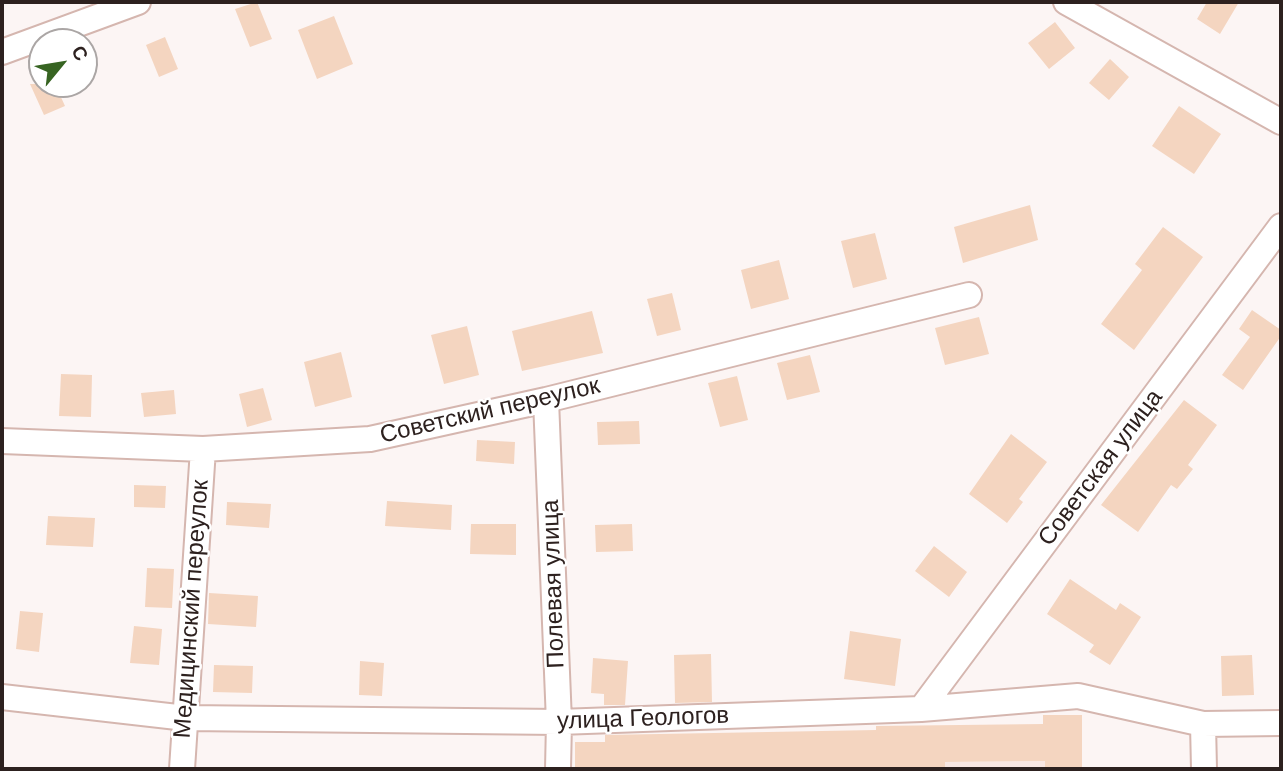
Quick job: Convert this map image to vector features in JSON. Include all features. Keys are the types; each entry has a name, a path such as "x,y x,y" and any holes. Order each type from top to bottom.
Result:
{"street":[{"path":"2,52 138,2"},
{"path":"1066,2 1281,122"},
{"name":"Советская улица","path":"921,709 1281,226"},
{"name":"Советский переулок","path":"2,441 203,449 370,439 546,400 969,295"},
{"name":"Полевая улица","path":"546,400 559,722 558,769"},
{"name":"Медицинский переулок","path":"182,769 203,449"},
{"name":"улица Геологов","path":"2,697 186,718 559,722 921,709 1078,696 1203,724 1281,723"},
{"path":"1203,724 1204,769"}],"shaded area":[{"path":"1045,761 1045,769 600,769 600,766"}],"building":[{"path":"257,2 272,39 250,47 235,9"},
{"path":"1207,2 1239,2 1220,34 1197,19"},
{"path":"334,16 353,64 317,79 298,30"},
{"path":"1055,22 1075,48 1049,69 1028,43"},
{"path":"165,37 178,69 159,77 146,45"},
{"path":"1110,59 1129,77 1109,100 1089,83"},
{"path":"36,98 61,98 65,106 44,115"},
{"path":"1179,106 1221,134 1194,174 1152,146"},
{"path":"1030,205 1038,240 963,263 954,227"},
{"path":"1163,227 1203,257 1134,350 1101,324 1142,270 1135,264"},
{"path":"875,233 887,279 853,288 841,241"},
{"path":"779,260 789,299 751,309 741,270"},
{"path":"672,293 681,330 657,336 647,299"},
{"path":"1252,310 1281,330 1281,336 1243,390 1222,375 1250,337 1239,329"},
{"path":"592,311 603,353 522,371 512,331"},
{"path":"979,317 989,354 945,365 935,328"},
{"path":"467,326 479,375 444,384 431,335"},
{"path":"341,352 352,397 315,407 304,362"},
{"path":"810,355 820,392 787,400 777,363"},
{"path":"61,374 92,375 91,417 59,416"},
{"path":"737,376 748,420 720,427 708,383"},
{"path":"263,388 272,420 247,427 239,394"},
{"path":"174,390 176,414 144,417 141,393"},
{"path":"1184,400 1217,425 1188,465 1193,469 1177,489 1171,485 1138,532 1101,505"},
{"path":"639,421 640,444 598,445 597,422"},
{"path":"1011,434 1047,462 1019,499 1023,502 1007,523 969,494"},
{"path":"477,440 515,442 514,464 476,461"},
{"path":"134,485 166,486 165,508 134,507"},
{"path":"387,501 452,505 451,530 385,526"},
{"path":"227,502 271,504 269,528 226,525"},
{"path":"48,516 95,518 93,547 46,545"},
{"path":"471,524 516,524 516,555 470,554"},
{"path":"632,524 633,551 596,552 595,525"},
{"path":"934,546 967,572 949,597 915,571"},
{"path":"147,568 174,569 172,608 145,607"},
{"path":"1070,579 1116,610 1120,603 1141,617 1110,665 1089,652 1094,645 1047,614"},
{"path":"209,593 258,596 256,627 208,624"},
{"path":"20,611 43,613 39,652 16,649"},
{"path":"134,626 162,629 159,665 130,663"},
{"path":"850,631 901,639 895,686 844,679"},
{"path":"711,654 712,702 675,703 674,655"},
{"path":"1252,655 1254,695 1222,696 1221,656"},
{"path":"593,658 628,661 625,705 604,705 604,694 591,693"},
{"path":"360,661 384,663 382,696 359,695"},
{"path":"214,665 253,666 252,693 213,692"},
{"path":"1043,715 1082,715 1082,769 1045,769 1045,761 945,762 945,769 575,769 575,742 605,742 605,735 876,730 876,726 1043,724"}]}
